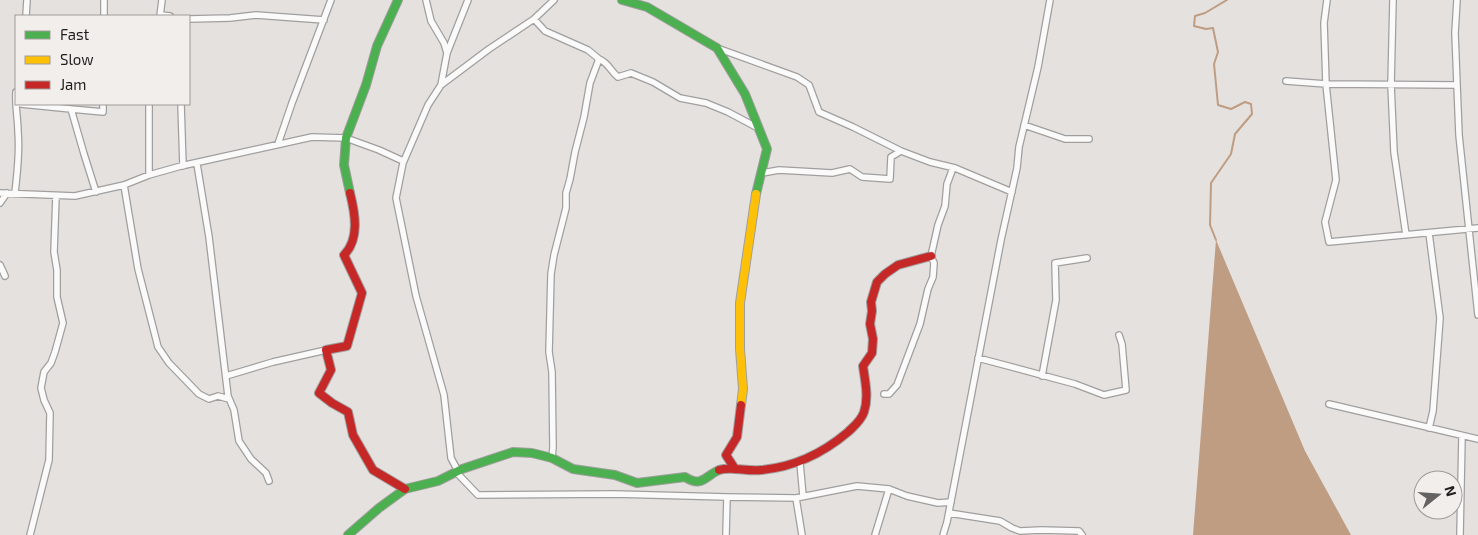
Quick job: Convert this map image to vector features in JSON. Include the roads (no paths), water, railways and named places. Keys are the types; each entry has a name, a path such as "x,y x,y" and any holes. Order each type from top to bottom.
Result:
{"street":[{"path":"26,15 27,0"},
{"path":"104,0 104,15"},
{"path":"160,15 162,0"},
{"path":"278,144 331,0"},
{"path":"226,376 273,362 347,346 362,293 344,255 350,249 354,235 355,213 344,165 346,138 366,85 377,46 398,0"},
{"path":"426,0 433,25 444,43 447,53"},
{"path":"441,85 447,53 468,0"},
{"path":"554,0 534,19 489,49 441,85 428,105 403,161 396,198 416,296 444,395 451,458 457,471 478,495 614,494 796,498 858,486 889,489 907,496 938,502 951,502"},
{"path":"622,0 647,7 717,48 797,77 809,85 819,112 901,151 953,168 1012,192"},
{"path":"943,535 1018,168 1019,147 1038,67 1050,0"},
{"path":"1327,0 1324,23 1326,84 1336,180 1325,222 1329,242 1478,228"},
{"path":"1393,0 1390,85 1394,152 1406,235"},
{"path":"1457,0 1459,135 1478,315"},
{"path":"190,19 230,18 256,14 324,20"},
{"path":"534,19 545,31 588,50 606,62 612,73 618,77 631,73 653,82 680,98 706,103 758,128"},
{"path":"717,48 745,94 767,149 757,190 740,303 742,389 737,437 726,455 735,469"},
{"path":"552,458 552,372 549,352 551,274 566,208 566,192 590,83 599,58"},
{"path":"1286,81 1326,84 1457,84"},
{"path":"15,193 19,157 16,105"},
{"path":"31,105 103,112 103,105"},
{"path":"149,105 149,175"},
{"path":"181,105 183,166"},
{"path":"72,109 96,192"},
{"path":"1024,125 1065,139 1088,139"},
{"path":"0,193 75,196 124,185 149,175 183,166 312,136 346,138 403,161"},
{"path":"762,173 779,170 832,173 850,169 862,177 890,179 891,157 901,151"},
{"path":"197,164 209,237 229,399 234,410 238,441 251,459 266,473 269,481"},
{"path":"884,394 889,394 896,385 920,324 932,278 934,263 931,256 938,225 945,206 947,184 953,168"},
{"path":"124,185 138,269 158,347 169,363 199,394 209,398 218,396 229,399"},
{"path":"0,203 7,193"},
{"path":"30,535 49,460 50,449 50,413 41,388 42,379 44,372 51,363 63,323 56,297 57,270 54,240 56,196"},
{"path":"1429,233 1440,318 1433,411 1429,428"},
{"path":"348,535 379,508 405,489 438,482 457,471 513,452 532,453 552,458 573,469 616,475 637,483 684,477 691,482 700,482 719,469 775,469 816,457 837,442 863,415 866,384 863,366 872,352 871,302 875,287 884,274 898,265 931,256"},
{"path":"1042,376 1056,300 1056,263 1087,258"},
{"path":"0,265 5,276"},
{"path":"978,358 1075,384 1104,395 1126,390 1125,362 1119,335"},
{"path":"326,350 331,370 319,393 348,412 353,435 373,470 405,489"},
{"path":"1329,404 1462,436 1478,438"},
{"path":"1460,535 1462,436"},
{"path":"800,463 803,496"},
{"path":"875,535 889,489"},
{"path":"726,535 727,497"},
{"path":"796,498 802,535"},
{"path":"949,512 1000,521 1020,530 1079,532 1082,535"}],"waterway":[{"path":"1216,240 1210,225 1211,183 1231,154 1235,134 1252,114 1251,104 1245,102 1231,109 1218,105 1214,64 1218,52 1213,28 1206,29 1194,26 1195,16 1205,13 1227,0"}]}
